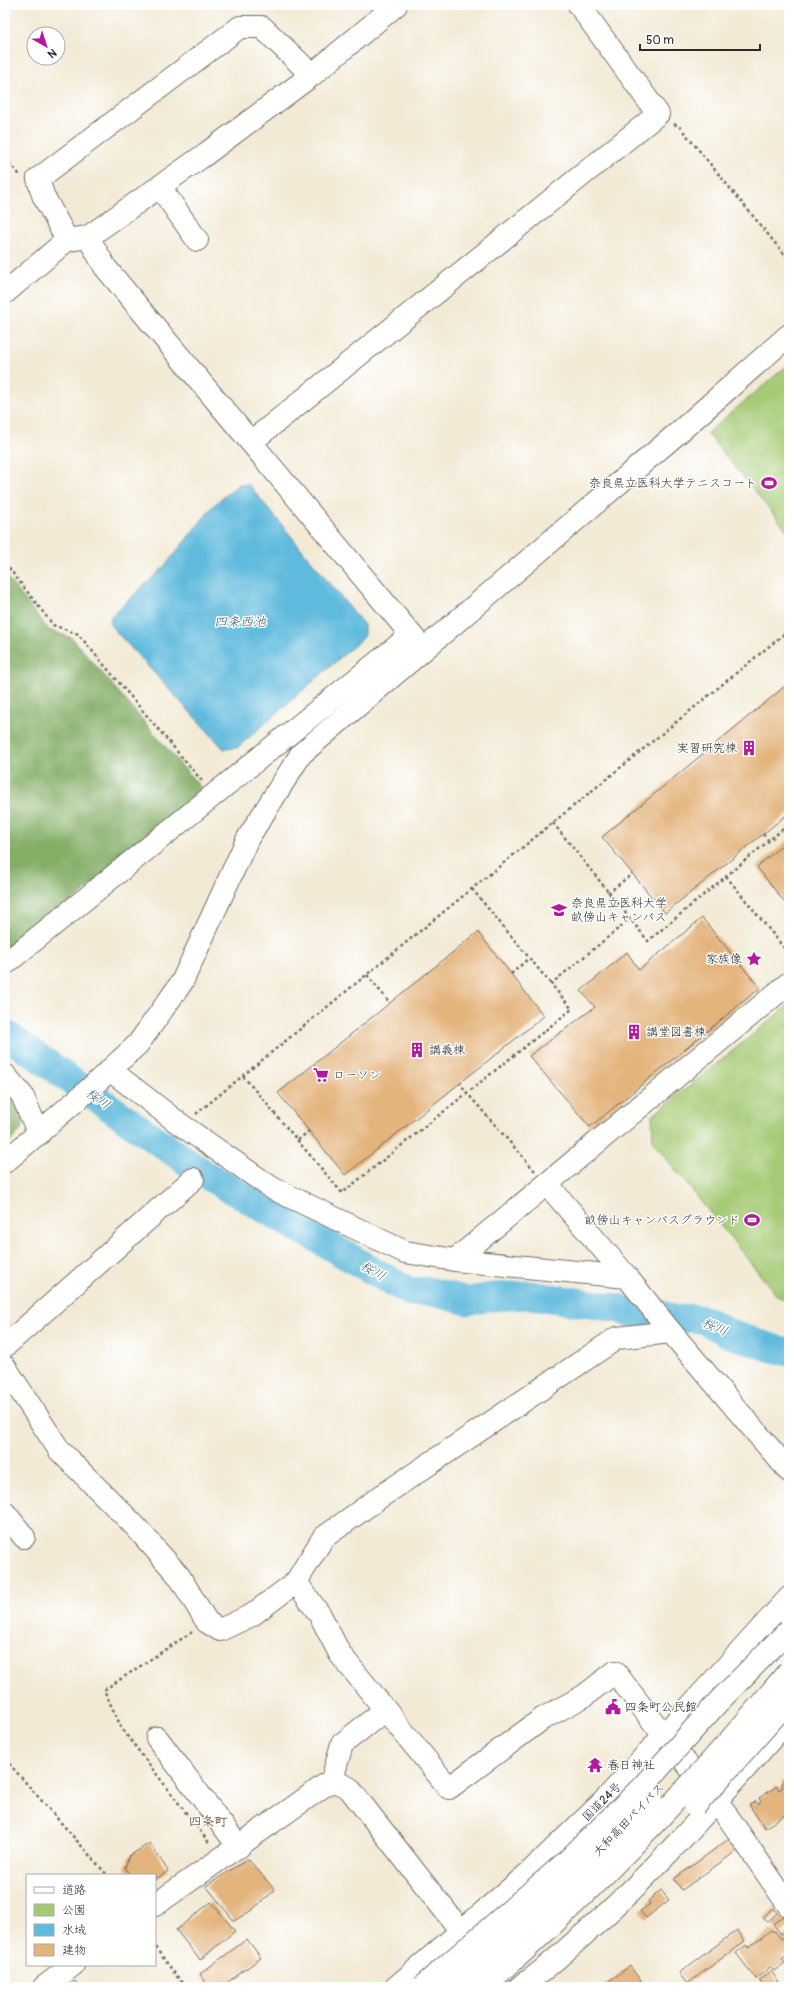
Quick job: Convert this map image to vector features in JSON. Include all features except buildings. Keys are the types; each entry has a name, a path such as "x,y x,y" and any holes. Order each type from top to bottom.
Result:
{"main road":[{"path":"5,293 67,240 88,237 160,187 312,75 396,5"},
{"path":"251,442 658,114 579,5"},
{"path":"67,240 43,195 38,179 240,27 262,27 312,75"},
{"path":"160,187 198,240"},
{"path":"88,237 105,267 417,642"},
{"path":"5,964 214,795 417,642 679,432 789,335"},
{"path":"5,1162 39,1134 138,1044 182,982 248,838 301,754 417,642"},
{"path":"455,1260 789,983"},
{"path":"110,1070 182,1126 272,1188 405,1252 455,1260 627,1277"},
{"path":"5,1075 22,1095 39,1134"},
{"path":"5,1346 193,1179"},
{"path":"547,1184 627,1277 671,1332 789,1471"},
{"path":"5,1367 60,1451 134,1525 179,1576 207,1622 220,1630 252,1615 296,1582 323,1538 380,1497 617,1338 671,1332"},
{"path":"5,1513 24,1538"},
{"path":"296,1582 320,1615 340,1654 449,1788 542,1719 584,1696 614,1672 717,1801 789,1906"},
{"name":"国道24号","path":"396,1987 530,1872 598,1806 664,1736 789,1598"},
{"path":"422,1987 566,1862 641,1788 719,1701 789,1630"},
{"name":"大和高田バイパス","path":"453,1987 490,1956 628,1823 681,1765 789,1637"},
{"name":"大和高田バイパス","path":"483,1987 545,1932 641,1836 700,1774 789,1671"},
{"path":"515,1987 641,1863 695,1806 789,1700"},
{"path":"156,1904 332,1780 342,1744 385,1710"},
{"path":"520,1987 534,1978 649,1875 789,1719"},
{"path":"157,1738 239,1847"},
{"path":"332,1780 349,1788 505,1987"},
{"path":"44,1987 72,1966"}],"path":[{"path":"658,114 679,126 789,260"},
{"path":"5,563 53,625 78,634 214,795"},
{"path":"182,1126 789,630"},
{"path":"552,823 648,941 789,824"},
{"path":"763,834 769,841"},
{"path":"608,893 632,874"},
{"path":"726,876 789,954"},
{"path":"243,1076 342,1193 572,1010 472,889"},
{"path":"551,984 630,919"},
{"path":"511,974 529,958"},
{"path":"367,975 390,1003"},
{"path":"460,1083 467,1093 547,1184"},
{"path":"298,1140 309,1131"},
{"path":"5,1759 106,1874"},
{"path":"156,1948 185,1987"}],"green space":[{"name":"奈良県立医科大学テニスコート","path":"789,364 789,533 707,433"},
{"path":"5,575 49,630 72,638 202,789 198,799 5,956"},
{"name":"畝傍山キャンパスグラウンド","path":"789,1005 789,1300 778,1297 653,1142 652,1116"},
{"path":"5,1088 24,1118 21,1130 5,1147"}],"water":[{"name":"四条西池","path":"239,484 249,485 364,625 364,637 237,748 224,749 110,625 111,616 164,567 214,505"}],"waterway":[{"name":"桜川","path":"5,1034 206,1175 410,1292 428,1291 468,1301 492,1297 530,1295 618,1308 650,1321 657,1313 676,1320 690,1318 705,1320 730,1334 789,1352"}],"place":[{"name":"奈良県立医科大学テニスコート","path":"769,483"},
{"name":"実習研究棟","path":"749,748"},
{"name":"奈良県立医科大学 畝傍山キャンパス","path":"559,910"},
{"name":"家族像","path":"754,959"},
{"name":"講堂図書棟","path":"634,1032"},
{"name":"講義棟","path":"417,1050"},
{"name":"ローソン","path":"321,1075"},
{"name":"畝傍山キャンパスグラウンド","path":"752,1220"},
{"name":"四条町公民館","path":"613,1707"},
{"name":"春日神社","path":"595,1765"}],"district":[{"name":"四条町","path":"208,1822"}]}
